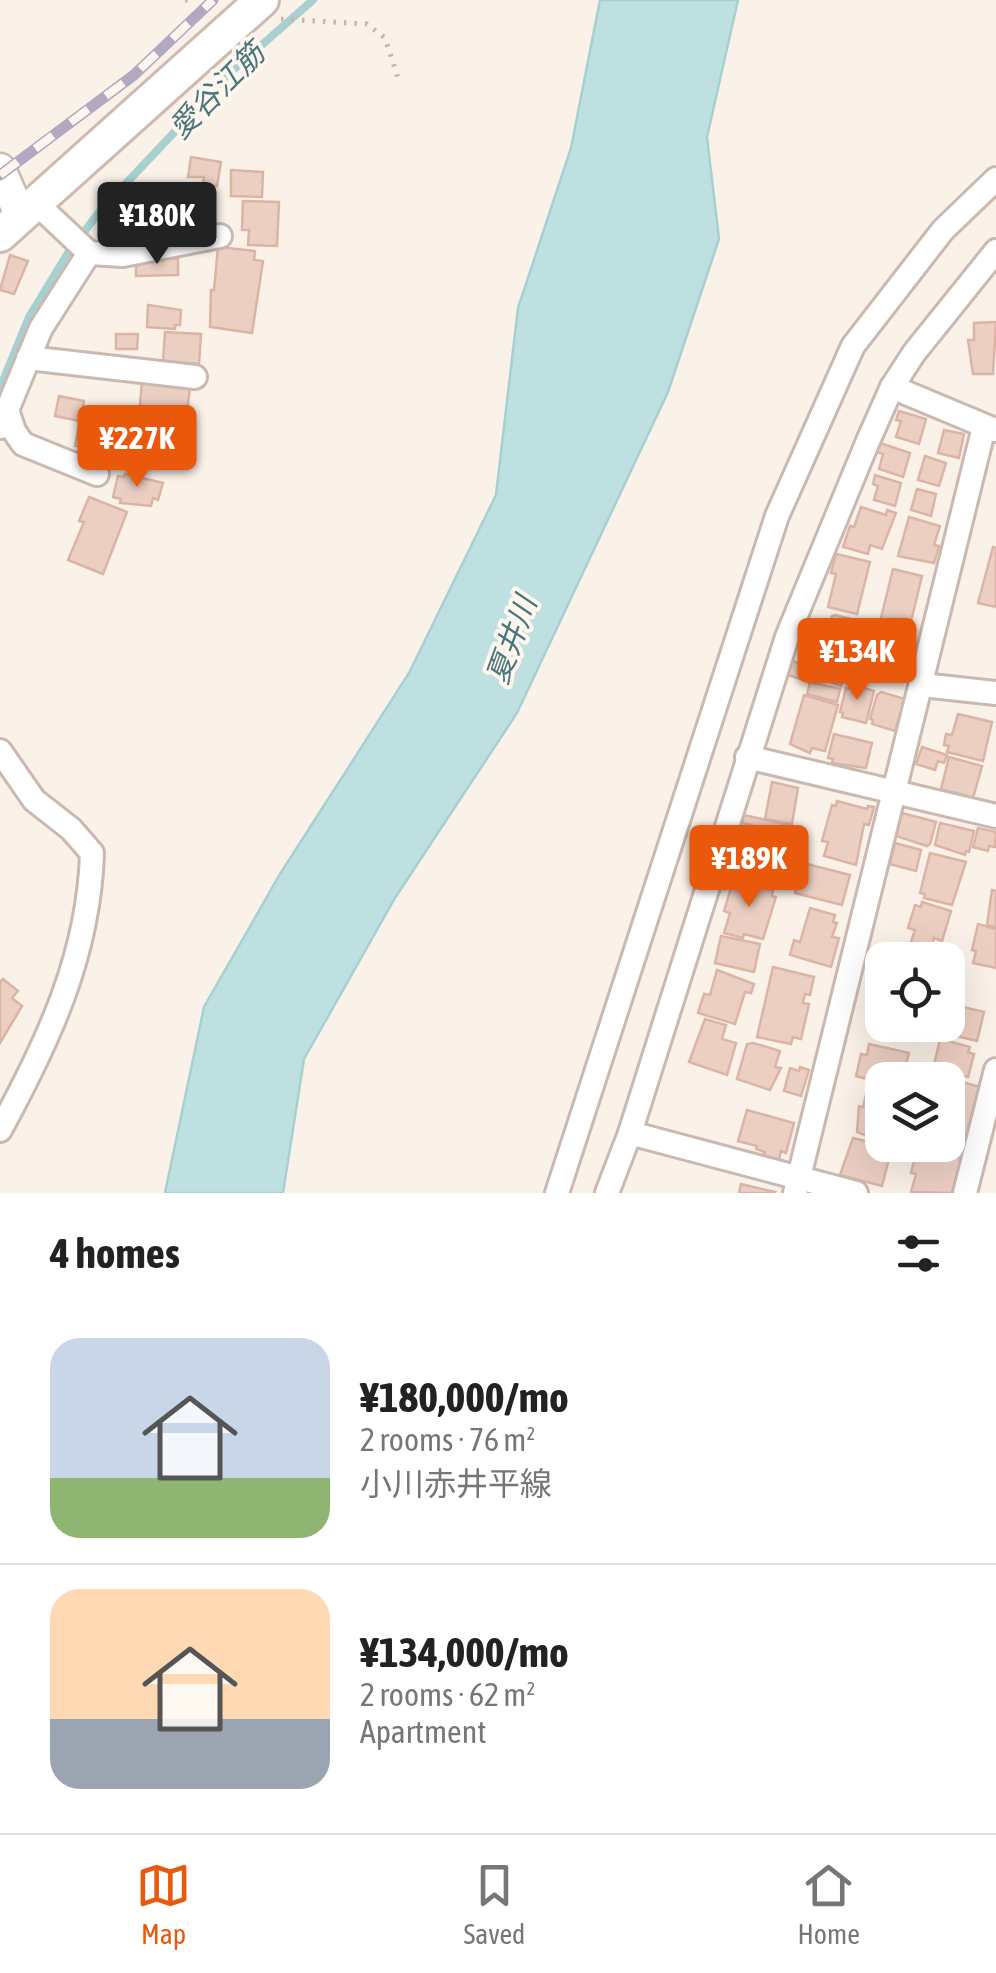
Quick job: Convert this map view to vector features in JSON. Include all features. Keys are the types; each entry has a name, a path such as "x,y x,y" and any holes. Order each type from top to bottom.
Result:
{"main road":[{"path":"19,219 262,0"}],"street":[{"path":"0,169 19,219 89,253 123,255 220,236"},
{"path":"557,1193 777,516 853,346 944,230 996,179"},
{"path":"607,1193 630,1134 787,637 892,387 943,313 996,251"},
{"path":"89,253 41,328 4,419 22,444 96,474"},
{"path":"28,358 195,377"},
{"path":"797,1186 990,429 892,387"},
{"path":"922,685 996,693"},
{"path":"0,751 34,800 72,828 92,852 80,944 71,980 42,1054 0,1130"},
{"path":"747,756 996,816"},
{"path":"966,1193 996,1070"},
{"path":"630,1134 797,1186 856,1193"}],"path":[{"path":"301,21 357,23 374,28 384,38 398,78"}],"water":[{"name":"夏井川","path":"600,0 738,0 707,137 719,239 668,392 517,713 395,898 304,1059 283,1193 165,1193 204,1007 280,874 409,673 496,495 518,308 571,148"}],"building":[{"path":"191,157 221,162 217,186 203,184 204,177 188,177"},
{"path":"231,170 263,172 262,197 231,196"},
{"path":"243,201 279,202 277,246 248,245 249,230 242,230"},
{"path":"218,247 255,251 254,260 263,261 252,333 210,327"},
{"path":"10,255 28,261 14,294 0,290"},
{"path":"178,259 178,275 136,276 136,260"},
{"path":"148,305 181,310 180,325 175,325 175,329 147,327"},
{"path":"996,322 993,374 973,374 968,340 974,340 974,323"},
{"path":"165,332 201,334 199,364 163,361"},
{"path":"116,334 138,334 137,349 116,349"},
{"path":"142,382 190,388 186,421 139,416"},
{"path":"59,396 84,401 83,407 118,414 110,452 75,446 80,421 55,416"},
{"path":"899,411 926,419 919,444 896,437 901,421 896,420"},
{"path":"944,430 964,434 959,458 938,453"},
{"path":"880,443 910,453 903,477 879,469 883,454 877,452"},
{"path":"101,453 110,454 108,466 99,465"},
{"path":"925,456 946,463 939,486 918,480"},
{"path":"125,474 163,483 158,500 153,498 151,506 120,503 121,499 113,497 118,476"},
{"path":"875,475 901,483 895,506 874,500 878,486 873,484"},
{"path":"917,489 936,494 931,516 911,510"},
{"path":"89,497 127,512 103,574 68,560 84,522 79,521"},
{"path":"861,507 886,515 887,510 896,513 882,549 870,545 868,554 843,547"},
{"path":"909,517 940,526 934,563 898,556"},
{"path":"993,547 996,548 996,607 978,603"},
{"path":"836,554 870,562 857,614 828,607"},
{"path":"893,569 922,576 908,634 879,626"},
{"path":"835,615 859,621 850,655 826,648 828,644 824,643"},
{"path":"878,632 917,643 907,681 869,666"},
{"path":"822,652 849,657 841,686 816,677"},
{"path":"792,661 804,665 800,679 788,675"},
{"path":"860,669 877,673 875,682 858,678"},
{"path":"810,682 840,689 837,702 807,694"},
{"path":"851,684 874,691 866,723 842,717 840,712 846,688 850,689"},
{"path":"881,692 905,699 895,731 872,724 870,719"},
{"path":"804,695 838,705 825,751 812,748 810,753 790,744"},
{"path":"958,714 992,722 983,761 947,752 946,734 952,735"},
{"path":"834,734 872,743 866,768 832,763 833,759 828,758"},
{"path":"922,747 947,755 944,763 938,761 935,770 916,764"},
{"path":"949,757 982,766 973,798 941,789"},
{"path":"772,782 798,788 792,824 765,819"},
{"path":"837,801 867,809 874,807 869,825 864,824 856,865 824,856 828,842 822,841 832,805 836,806"},
{"path":"902,813 936,822 930,844 896,836"},
{"path":"744,815 792,826 781,875 749,867 755,841 749,840 752,825 742,823"},
{"path":"940,823 974,831 969,852 965,855 935,845"},
{"path":"978,828 996,832 995,847 989,846 988,851 973,847"},
{"path":"895,843 921,850 916,871 890,864"},
{"path":"930,853 966,862 952,905 924,898 925,894 920,893"},
{"path":"803,863 850,875 842,905 795,893"},
{"path":"733,881 773,890 772,896 776,897 763,939 724,933 730,913 724,911"},
{"path":"992,890 996,891 996,927 987,925"},
{"path":"922,902 951,911 942,941 934,938 933,942 911,942 915,930 908,928 915,905 921,907"},
{"path":"810,908 835,915 833,922 837,923 832,937 839,938 831,967 790,955 794,940 800,942"},
{"path":"978,924 996,929 996,968 973,963"},
{"path":"721,936 760,944 754,972 715,963"},
{"path":"773,967 814,977 810,995 805,994 803,1003 809,1004 801,1039 793,1037 791,1044 757,1037"},
{"path":"717,970 754,984 751,993 745,992 735,1024 698,1013 704,994 710,995"},
{"path":"3,979 18,991 12,998 22,1006 0,1043 0,982"},
{"path":"965,1008 984,1012 977,1041 965,1038"},
{"path":"705,1019 726,1025 722,1039 736,1043 727,1075 689,1062"},
{"path":"939,1042 970,1047 968,1052 974,1054 968,1077 965,1062 935,1062"},
{"path":"747,1044 780,1051 775,1067 781,1068 770,1090 737,1079"},
{"path":"869,1044 909,1053 907,1062 865,1062 865,1078 856,1076 861,1054 867,1055"},
{"path":"800,1067 809,1070 801,1096 784,1091 790,1068 799,1071"},
{"path":"965,1083 980,1087 965,1137"},
{"path":"865,1099 865,1135 857,1132 859,1106 863,1107"},
{"path":"747,1110 794,1123 786,1153 781,1151 779,1160 763,1156 765,1152 757,1146 738,1141"},
{"path":"853,1138 865,1141 865,1162 888,1162 882,1186 840,1175"},
{"path":"914,1162 960,1162 952,1193 911,1192 916,1174 911,1173"},
{"path":"741,1184 775,1192 739,1193"}],"waterway":[{"name":"愛谷江筋","path":"0,388 29,317 68,253 100,211 232,71 313,0"}],"railway":[{"path":"0,175 134,75 213,0"}]}
